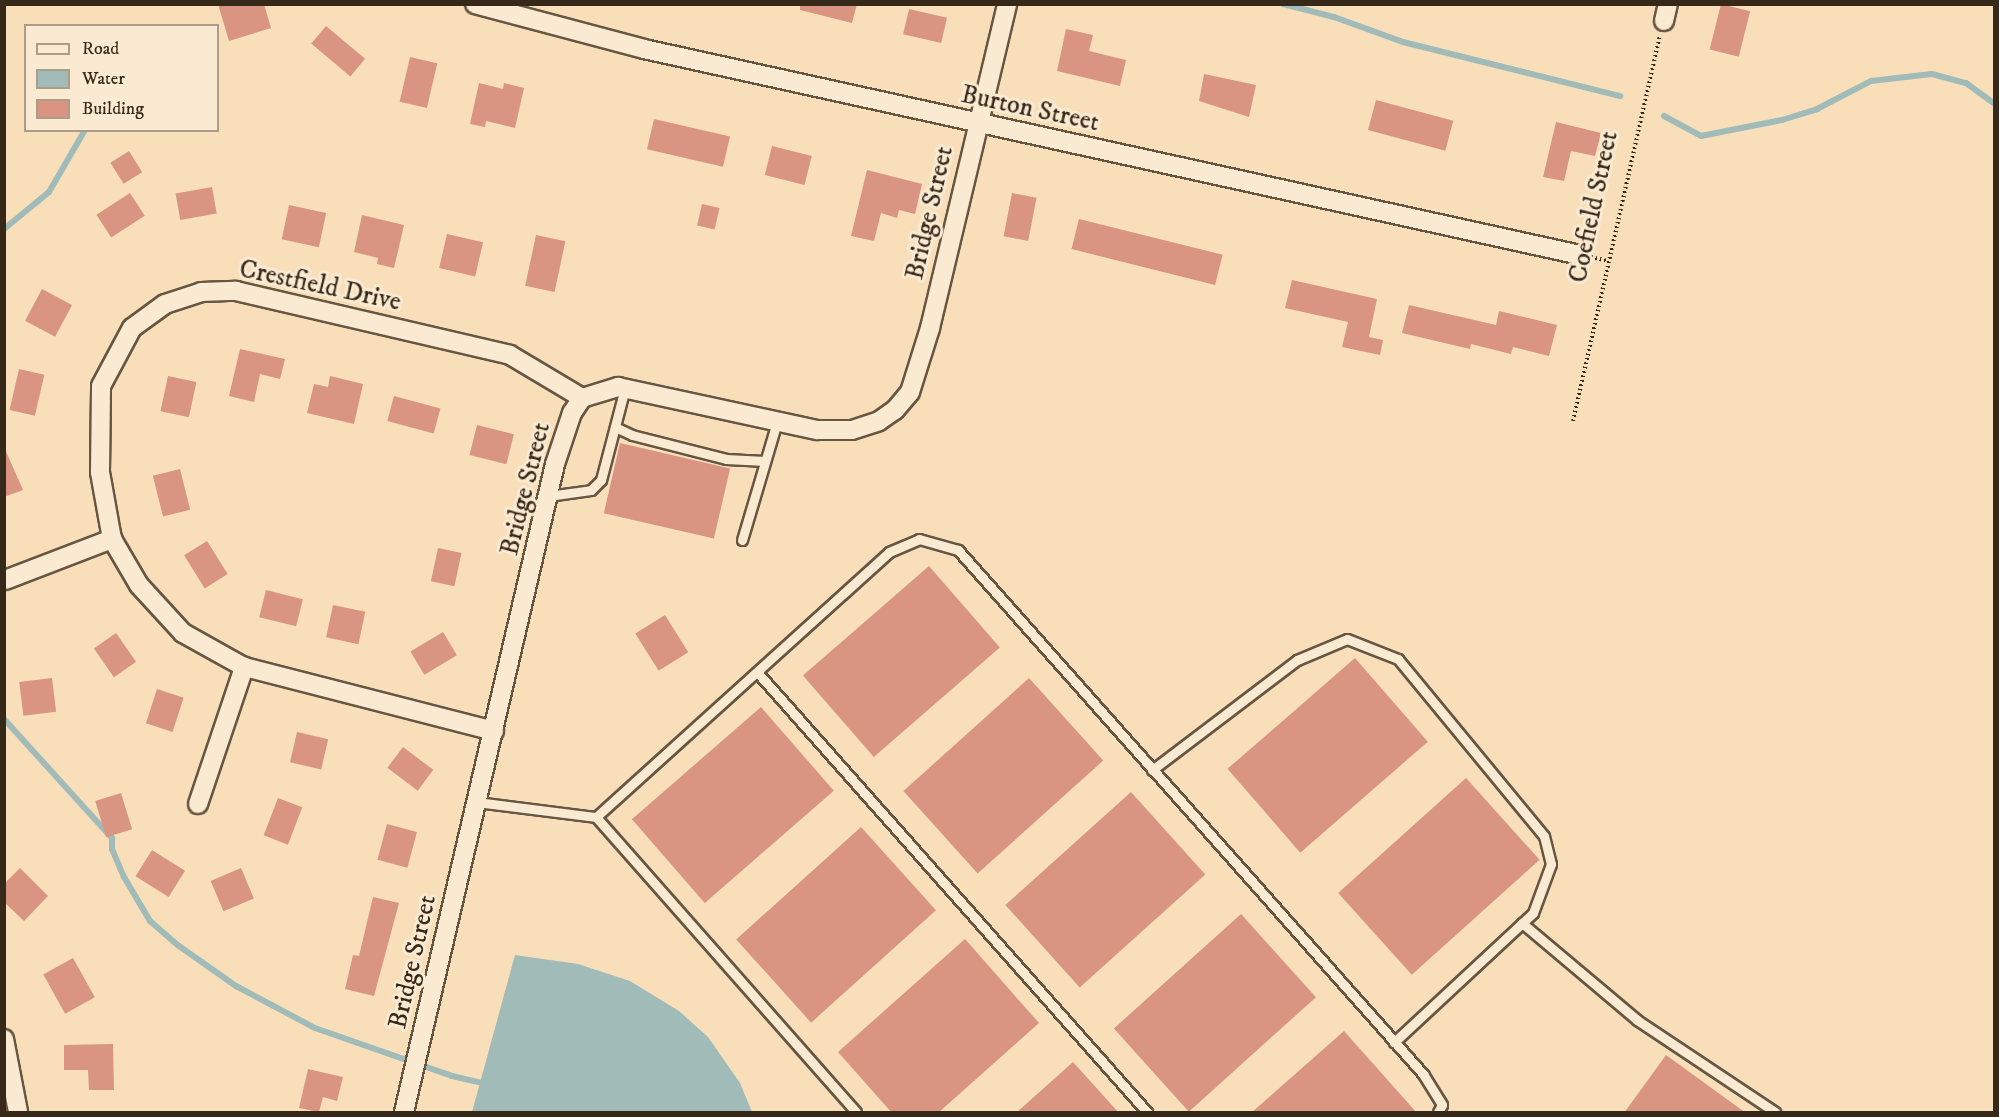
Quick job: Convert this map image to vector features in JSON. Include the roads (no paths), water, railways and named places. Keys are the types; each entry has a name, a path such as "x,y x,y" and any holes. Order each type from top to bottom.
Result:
{"street":[{"name":"Burton Street","path":"475,4 644,49 1576,254"},
{"name":"Bridge Street","path":"404,1113 564,431 582,398 593,392 625,388 816,430 852,430 879,421 910,392 930,328 1007,4"},
{"name":"Crestfield Drive","path":"494,731 244,666 183,633 139,585 112,539 100,472 101,386 132,328 165,304 201,292 236,291 510,355 582,398"},
{"path":"5,580 112,539"},
{"path":"198,804 244,666"},
{"path":"4,1039 18,1113"}],"lane":[{"path":"548,496 591,490 601,480 625,388"},
{"path":"742,540 777,422"},
{"path":"615,427 632,435 726,459 765,461"},
{"path":"596,817 888,552 919,539 958,550 1423,1074 1440,1108 1449,1113"},
{"path":"1152,770 1297,660 1347,639 1398,659 1544,836 1551,864 1533,913 1394,1042"},
{"path":"757,672 1147,1113"},
{"path":"477,802 596,817 856,1113"},
{"path":"1522,923 1637,1020 1775,1113"}],"water":[{"path":"515,955 578,964 630,981 679,1011 708,1037 740,1083 752,1112 472,1112"}],"waterway":[{"path":"1283,4 1334,17 1403,42 1620,96"},
{"path":"1664,116 1701,136 1782,120 1817,109 1871,81 1932,74 1966,83 1994,103"},
{"path":"4,229 49,192 84,132"},
{"path":"4,719 112,838 112,849 124,877 150,921 179,946 236,986 315,1028 452,1076 488,1084"}]}
